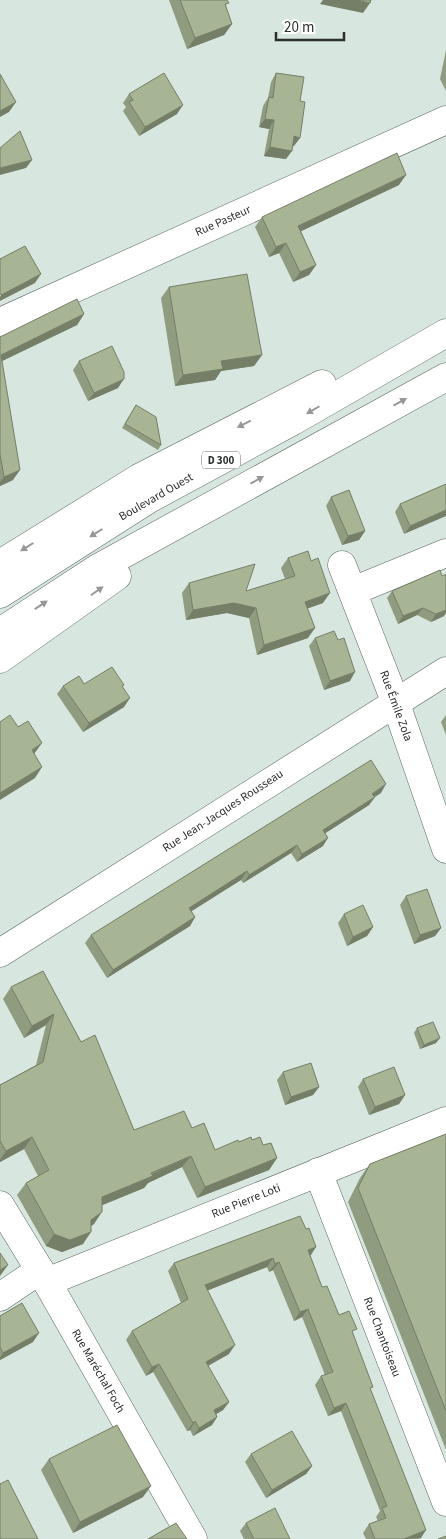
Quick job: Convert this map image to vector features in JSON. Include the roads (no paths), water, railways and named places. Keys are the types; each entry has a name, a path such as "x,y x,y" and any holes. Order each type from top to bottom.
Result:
{"street":[{"name":"Rue Pasteur","path":"0,322 446,120"},
{"path":"0,564 139,478 391,349 446,328"},
{"name":"Boulevard Ouest","path":"0,594 149,499 294,421 446,332"},
{"name":"D 300","path":"0,632 98,568 446,377"},
{"path":"0,659 224,498"},
{"path":"353,591 446,553"},
{"name":"Rue Émile Zola","path":"342,564 395,701 446,849"},
{"name":"Rue Jean-Jacques Rousseau","path":"0,953 395,701 446,671"},
{"name":"Rue Pierre Loti","path":"0,1297 43,1276 318,1172 446,1121"},
{"name":"Rue Chantoiseau","path":"318,1172 446,1502"},
{"name":"Rue Maréchal Foch","path":"0,1205 43,1276 193,1539"}]}
